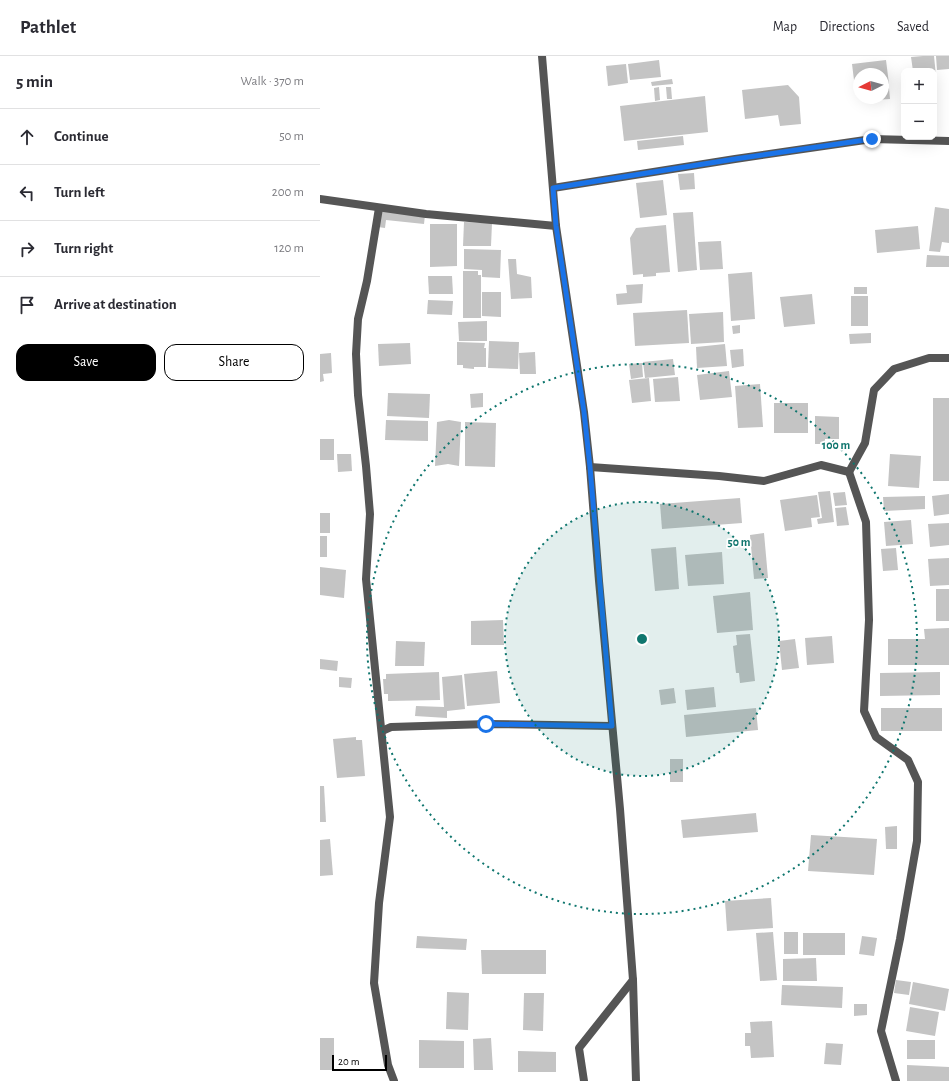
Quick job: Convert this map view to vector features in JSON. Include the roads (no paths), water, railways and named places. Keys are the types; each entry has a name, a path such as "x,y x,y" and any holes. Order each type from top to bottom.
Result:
{"street":[{"path":"542,56 556,226 584,412 590,467 620,809 633,980 636,1081"},
{"path":"553,188 872,139 949,141"},
{"path":"320,199 426,214 556,226"},
{"path":"379,208 367,281 358,320 356,354 358,395 370,514 366,579 390,817 379,903 374,983 388,1065 394,1081"},
{"path":"896,1081 880,1031 900,939 917,841 918,782 908,760 876,737 864,711 869,620 866,522 849,472 865,443 874,390 894,369 929,358 949,358"},
{"path":"590,467 719,476 764,481 821,465 849,472"},
{"path":"382,731 391,727 486,724 612,726"},
{"path":"584,1081 579,1048 633,980"}]}
